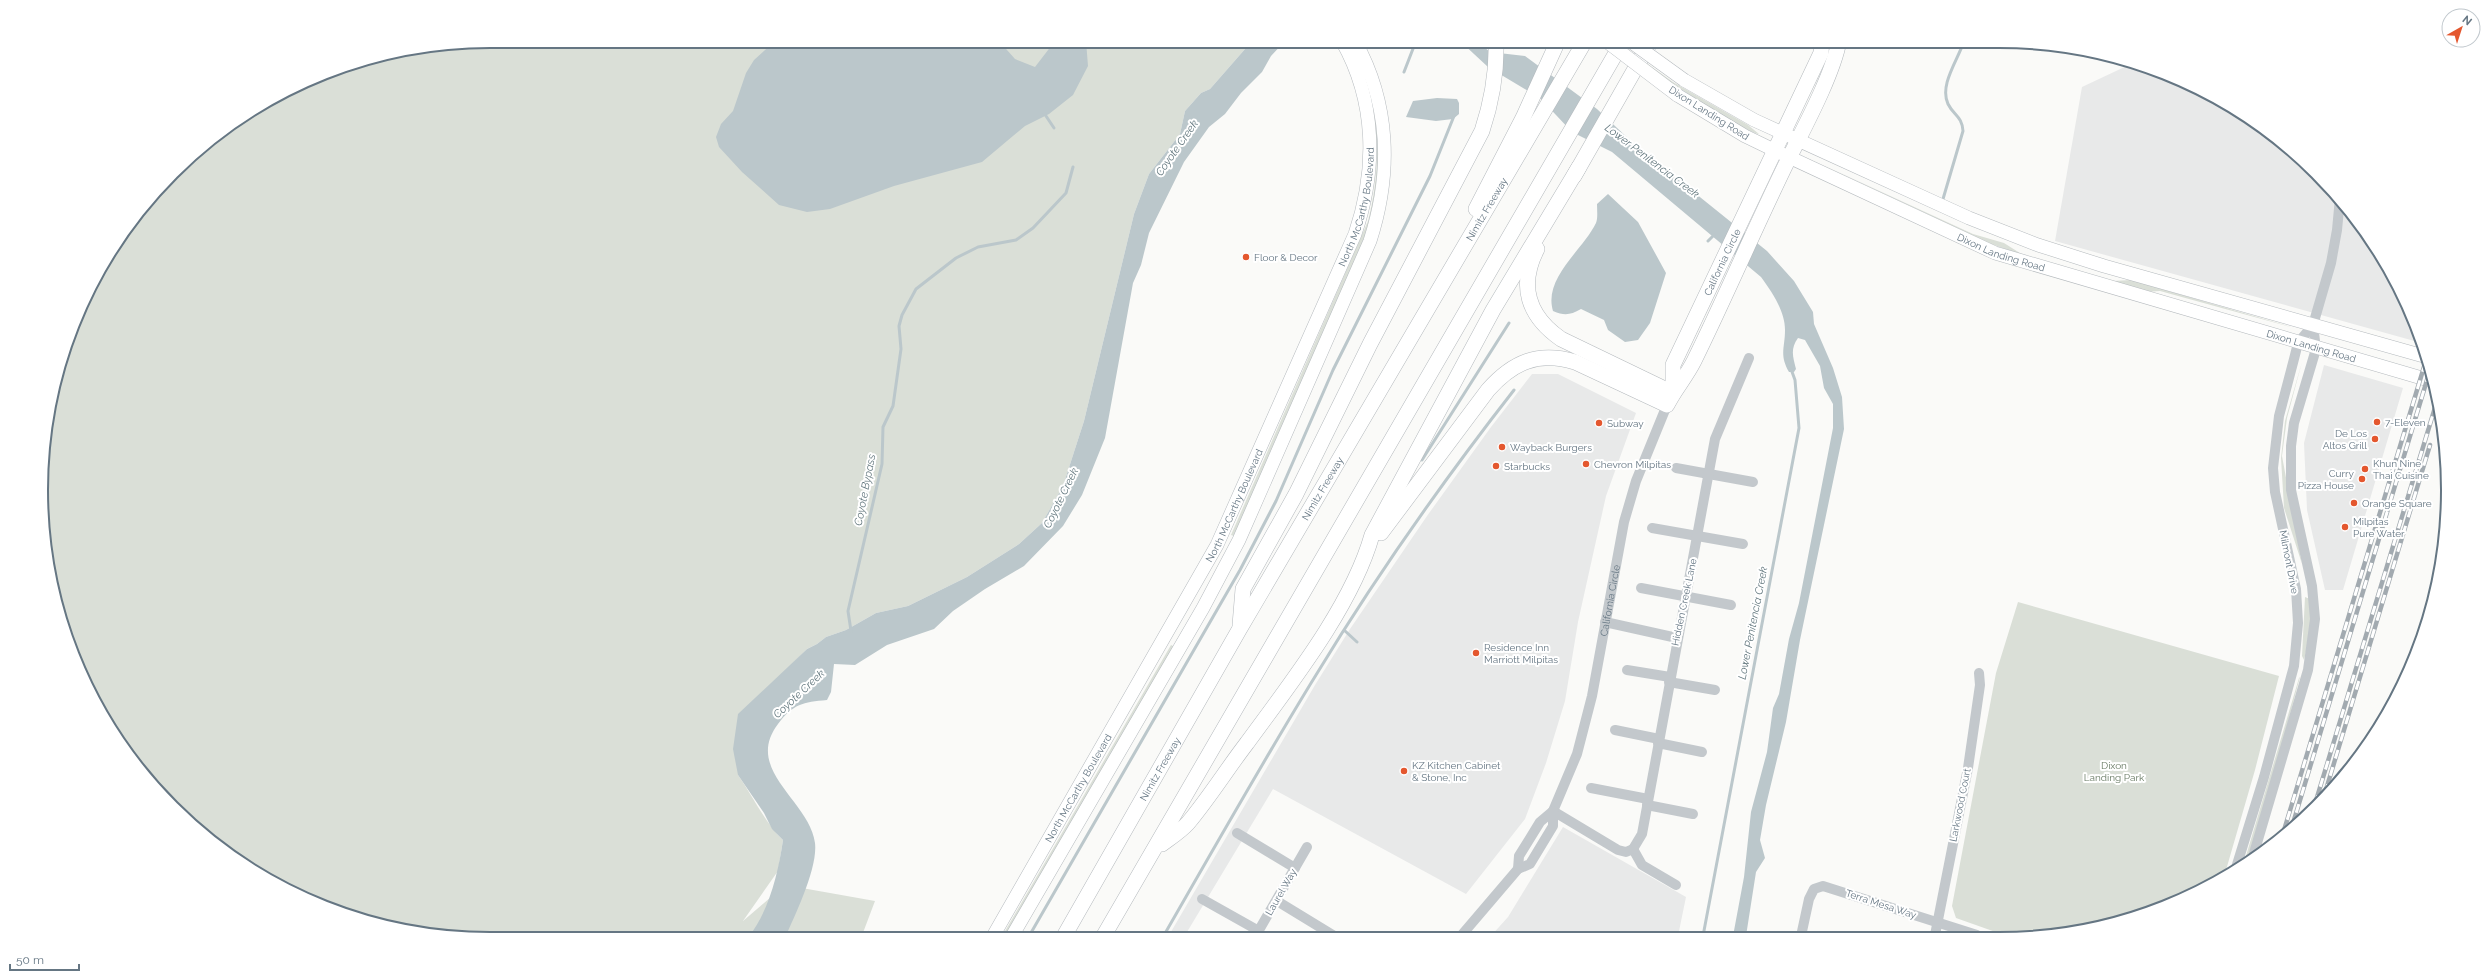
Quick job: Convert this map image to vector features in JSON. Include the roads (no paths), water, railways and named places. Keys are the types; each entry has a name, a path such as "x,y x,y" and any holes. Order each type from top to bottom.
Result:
{"highway":[{"path":"1239,630 1243,588 1296,494 1366,350 1482,132 1492,101 1497,71 1496,48"},
{"path":"1412,337 1521,121 1555,48"},
{"name":"Nimitz Freeway","path":"1066,932 1239,630 1581,48"},
{"path":"1107,932 1619,48"},
{"path":"1647,48 1615,101 1579,167 1535,253 1529,272 1528,294 1533,311 1546,328 1561,339 1670,399"},
{"name":"California Circle","path":"1783,155 1784,134 1821,53 1821,48"},
{"name":"California Circle","path":"1670,399 1674,365 1720,269 1752,219 1783,155 1798,140 1834,61 1837,48"},
{"path":"1155,850 1187,824 1293,680 1348,591 1367,552 1372,536 1413,456 1490,316 1579,167"},
{"name":"California Circle","path":"1670,399 1688,374 1732,280 1752,219"},
{"path":"1367,552 1488,390 1502,374 1520,363 1540,358 1562,358 1670,399"}],"main road":[{"name":"North McCarthy Boulevard","path":"995,932 1217,545 1276,415 1355,234 1367,192 1370,149 1366,105 1357,75 1345,48"},
{"name":"North McCarthy Boulevard","path":"1015,932 1129,736 1226,565 1292,421 1370,241 1382,195 1385,148 1382,116 1375,86 1358,48"},
{"name":"Dixon Landing Road","path":"1615,48 1677,95 1744,136 1995,253 2427,380"},
{"name":"Dixon Landing Road","path":"1640,48 1684,80 1754,120 1969,218 2038,245 2420,355"},
{"path":"1276,415 1292,421"},
{"path":"1114,727 1129,736"}],"street":[{"name":"Milmont Drive","path":"2238,862 2264,777 2294,666 2298,623 2296,589 2275,492 2273,468 2279,416 2298,343 2313,325 2331,263 2338,230 2339,209"},
{"name":"Milmont Drive","path":"2255,851 2308,670 2315,619 2312,586 2291,490 2291,446 2294,423 2316,348 2313,325"},
{"name":"Hidden Creek Lane","path":"1633,849 1642,834 1669,680 1687,596 1715,439 1749,358"},
{"name":"California Circle","path":"1464,932 1518,869 1530,864 1553,826 1553,810 1574,760 1585,725 1624,522 1650,444 1670,399"},
{"path":"1676,468 1753,482"},
{"path":"1652,528 1743,544"},
{"path":"1641,588 1732,605"},
{"path":"1605,622 1677,638"},
{"path":"1627,670 1715,690"},
{"name":"Larkwood Court","path":"1936,932 1974,730 1980,685 1979,673"},
{"path":"1615,730 1702,752"},
{"path":"1591,788 1693,814"},
{"name":"California Circle","path":"1518,869 1519,856 1540,822 1553,810"},
{"path":"1553,810 1618,850 1626,852 1633,849 1642,865 1676,885"},
{"path":"1237,833 1295,868"},
{"name":"Laurel Way","path":"1258,932 1307,847"},
{"name":"Terra Mesa Way","path":"1802,932 1809,899 1814,890 1823,886 1966,932"},
{"path":"1202,899 1254,932"},
{"path":"1277,901 1328,932"}],"water":[{"path":"767,48 1005,48 1015,59 1035,67 1050,48 1087,48 1088,66 1073,95 1049,114 1025,126 982,162 894,186 830,209 807,212 779,205 742,172 719,147 716,137 721,124 733,111 746,73 754,60"},
{"name":"Coyote Creek","path":"1246,48 1278,48 1271,56 1262,72 1241,93 1225,114 1209,127 1184,162 1149,233 1141,265 1133,283 1105,438 1082,495 1063,526 1024,566 985,589 953,611 934,629 887,645 855,665 834,664 831,692 827,700 799,705 783,717 769,741 768,756 773,771 811,828 815,843 815,853 805,891 788,932 752,932 762,916 772,892 783,840 772,829 764,813 738,775 733,749 738,714 807,649 826,637 846,630 876,613 908,606 967,577 1019,544 1042,523 1063,486 1084,421 1134,214 1149,174 1180,134 1185,111 1201,93 1210,89"},
{"path":"1468,48 1485,48 1490,52 1525,56 1597,109 1634,144 1767,251 1794,281 1813,312 1814,324 1833,368 1842,397 1844,429 1800,640 1786,722 1766,805 1760,840 1765,858 1756,872 1747,932 1734,932 1744,877 1751,812 1767,752 1773,708 1779,694 1789,639 1799,603 1833,428 1833,404 1824,388 1820,366 1805,340 1798,338 1795,342 1793,353 1796,369 1794,372 1789,372 1783,356 1785,330 1783,316 1773,295 1761,277 1612,152 1572,132 1540,98 1488,67"},
{"path":"1437,98 1457,99 1459,103 1459,114 1453,119 1436,121 1406,117 1413,101"},
{"path":"1608,194 1638,222 1666,273 1650,323 1638,340 1625,342 1608,330 1604,320 1581,309 1574,313 1567,314 1561,314 1553,311 1551,299 1559,276 1596,223 1597,204"}],"waterway":[{"path":"1404,72 1413,48"},
{"path":"1943,199 1963,131 1961,122 1948,104 1946,97 1946,89 1950,72 1961,48"},
{"name":"Coyote Bypass","path":"1044,113 1054,128"},
{"path":"1031,932 1240,570 1276,501 1333,370 1430,176 1454,116"},
{"name":"Coyote Bypass","path":"851,631 848,611 882,464 883,427 893,406 901,349 899,326 902,315 916,289 956,258 978,247 1016,240 1033,228 1066,193 1073,167"},
{"path":"1708,241 1714,235"},
{"path":"1422,460 1509,323"},
{"name":"Lower Penitencia Creek","path":"1704,932 1799,428 1795,380 1791,369"},
{"path":"1166,932 1277,740 1362,602 1436,494 1514,390"},
{"path":"1344,630 1357,642"}],"railway":[{"path":"2285,826 2424,368"},
{"path":"2295,818 2427,380"},
{"path":"2317,797 2434,411"},
{"path":"2327,785 2430,445"}],"place":[{"name":"Floor & Decor","path":"1246,257"},
{"name":"7-Eleven","path":"2377,422"},
{"name":"Subway","path":"1599,423"},
{"name":"De Los Altos Grill","path":"2375,439"},
{"name":"Wayback Burgers","path":"1502,447"},
{"name":"Chevron Milpitas","path":"1586,464"},
{"name":"Starbucks","path":"1496,466"},
{"name":"Khun Nine Thai Cuisine","path":"2365,469"},
{"name":"Curry Pizza House","path":"2362,479"},
{"name":"Orange Square","path":"2354,503"},
{"name":"Milpitas Pure Water","path":"2345,527"},
{"name":"Residence Inn Marriott Milpitas","path":"1476,653"},
{"name":"KZ Kitchen Cabinet & Stone, Inc","path":"1404,771"}],"park label":[{"name":"Dixon Landing Park","path":"2114,770"}]}
